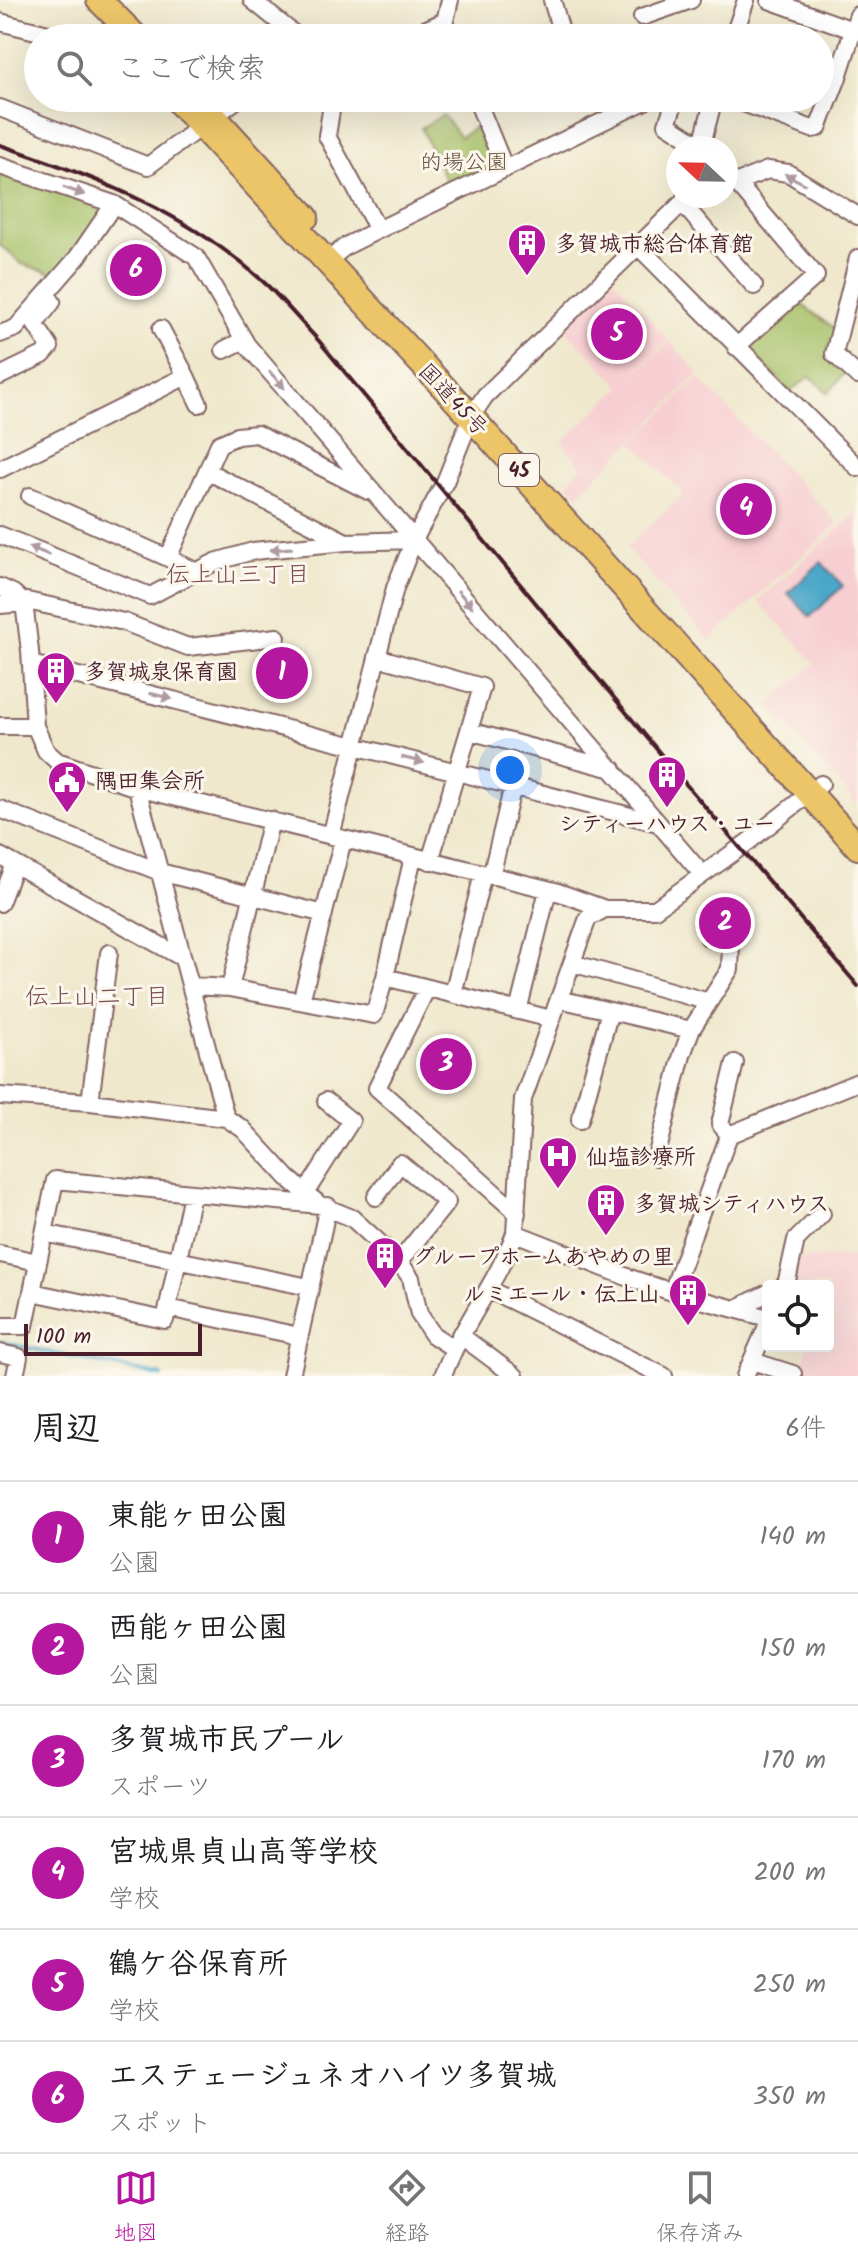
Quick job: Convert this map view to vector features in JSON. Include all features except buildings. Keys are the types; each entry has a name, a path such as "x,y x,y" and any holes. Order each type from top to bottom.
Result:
{"highway":[{"path":"99,0 122,24"},
{"name":"国道45号","path":"204,114 815,789 858,847"},
{"name":"国道45号","path":"815,789 858,824"}],"street":[{"path":"252,0 282,24"},
{"path":"446,24 450,0"},
{"path":"552,0 559,24"},
{"path":"642,17 691,0"},
{"path":"737,24 745,0"},
{"path":"769,0 856,26 834,88"},
{"path":"438,24 445,21"},
{"path":"0,22 24,28"},
{"path":"0,108 148,166 204,114"},
{"path":"331,112 327,136 378,230"},
{"path":"482,112 505,169"},
{"path":"332,257 378,230 622,112"},
{"path":"671,112 667,124 685,136"},
{"path":"704,136 710,112"},
{"path":"767,112 812,129 818,128 824,112"},
{"path":"0,166 114,204 196,257 244,340 702,874"},
{"path":"738,181 768,170 788,173 858,215"},
{"path":"736,347 816,276 738,192"},
{"path":"0,334 16,328 77,258 114,204"},
{"path":"301,1001 324,914 355,746 395,588 414,540 445,482 474,411 676,208"},
{"path":"691,208 754,286"},
{"path":"637,245 858,468"},
{"path":"858,258 852,302 834,354 858,376"},
{"path":"0,376 43,355 50,347 35,324 52,302 46,293"},
{"path":"161,329 199,404"},
{"path":"224,350 244,340"},
{"path":"0,469 186,376"},
{"path":"168,558 219,444 237,436 257,434 377,495"},
{"path":"207,471 346,542"},
{"path":"30,496 197,572"},
{"path":"0,535 150,596 215,562 253,551 346,542 414,540"},
{"path":"0,587 24,603 35,726 46,751 57,761 137,788 548,890 605,909 655,909 815,789"},
{"path":"0,605 27,601 124,622 188,647 277,637"},
{"path":"377,657 482,687 430,861"},
{"path":"31,664 658,823"},
{"path":"0,726 35,726"},
{"path":"469,731 613,769"},
{"path":"453,994 513,786"},
{"path":"137,788 226,1118"},
{"path":"0,809 160,872 324,914"},
{"path":"230,988 271,820"},
{"path":"191,986 230,988 374,1015 413,857"},
{"path":"0,903 8,860 181,957"},
{"path":"518,1011 548,890"},
{"path":"443,1376 456,1342 488,1289 515,1233 523,1099 588,918 605,909"},
{"path":"656,1158 691,1030 730,969 731,944 709,938"},
{"path":"90,1102 109,953"},
{"path":"572,963 709,1002"},
{"path":"385,977 551,1019"},
{"path":"427,988 377,1088 517,1213"},
{"path":"559,999 691,1030"},
{"path":"580,1120 610,1011"},
{"path":"729,1135 720,1124 735,1063"},
{"path":"672,1292 729,1135 858,1082"},
{"path":"0,1096 90,1102 226,1118 243,1129 288,1178 324,1206 352,1218 399,1262 411,1278 419,1314 433,1335 456,1342 515,1376"},
{"path":"306,1192 351,1121 326,1101"},
{"path":"376,1197 400,1163 447,1202 399,1262"},
{"path":"0,1326 25,1326 55,1180 324,1206"},
{"path":"32,1292 165,1320 192,1194"},
{"path":"291,1376 324,1206"},
{"path":"787,1280 796,1240 822,1214"},
{"path":"44,1233 309,1287"},
{"path":"515,1233 627,1277 762,1319"},
{"path":"0,1254 38,1262"},
{"path":"488,1289 664,1376"},
{"path":"735,1309 762,1296"},
{"path":"168,1308 299,1336"},
{"path":"762,1335 748,1369 792,1376"},
{"path":"0,1353 19,1357 15,1376"}],"shaded area":[{"path":"614,279 668,339 623,384 670,341 699,374 578,495 567,484 582,467 562,442 621,387 565,329"},
{"path":"699,378 838,524 709,640 626,548 684,494 632,442"},
{"path":"858,511 858,805 769,705 815,663 758,601"},
{"path":"858,1255 858,1376 801,1376 806,1352 834,1352 834,1280 793,1280 800,1259"}],"green space":[{"name":"的場公園","path":"443,115 460,137 485,120 505,169 452,194 421,128"},
{"path":"0,166 114,204 61,276 22,264 0,245"},
{"path":"797,301 834,328 846,371 828,393 810,376 790,392 746,345"},
{"path":"296,657 305,657 301,690 258,677 263,669"}],"water":[{"path":"821,562 843,586 810,617 788,593"}],"waterway":[{"path":"0,1342 162,1376"}],"railway":[{"path":"0,145 108,185 142,201 209,239 269,287 319,341 678,775 858,986"}],"place":[{"name":"エステェージュネオハイツ多賀城","path":"136,270"},
{"name":"多賀城市総合体育館","path":"527,277"},
{"name":"鶴ケ谷保育所","path":"617,334"},
{"name":"宮城県貞山高等学校","path":"746,509"},
{"name":"東能ヶ田公園","path":"282,673"},
{"name":"多賀城泉保育園","path":"56,705"},
{"name":"シティーハウス・ユー","path":"667,809"},
{"name":"隅田集会所","path":"67,814"},
{"name":"西能ヶ田公園","path":"725,923"},
{"name":"多賀城市民プール","path":"446,1064"},
{"name":"仙塩診療所","path":"558,1190"},
{"name":"多賀城シティハウス","path":"606,1237"},
{"name":"グループホームあやめの里","path":"385,1290"},
{"name":"ルミエール・伝上山","path":"688,1327"}],"district":[{"name":"伝上山三丁目","path":"238,574"},
{"name":"伝上山二丁目","path":"97,996"}]}
